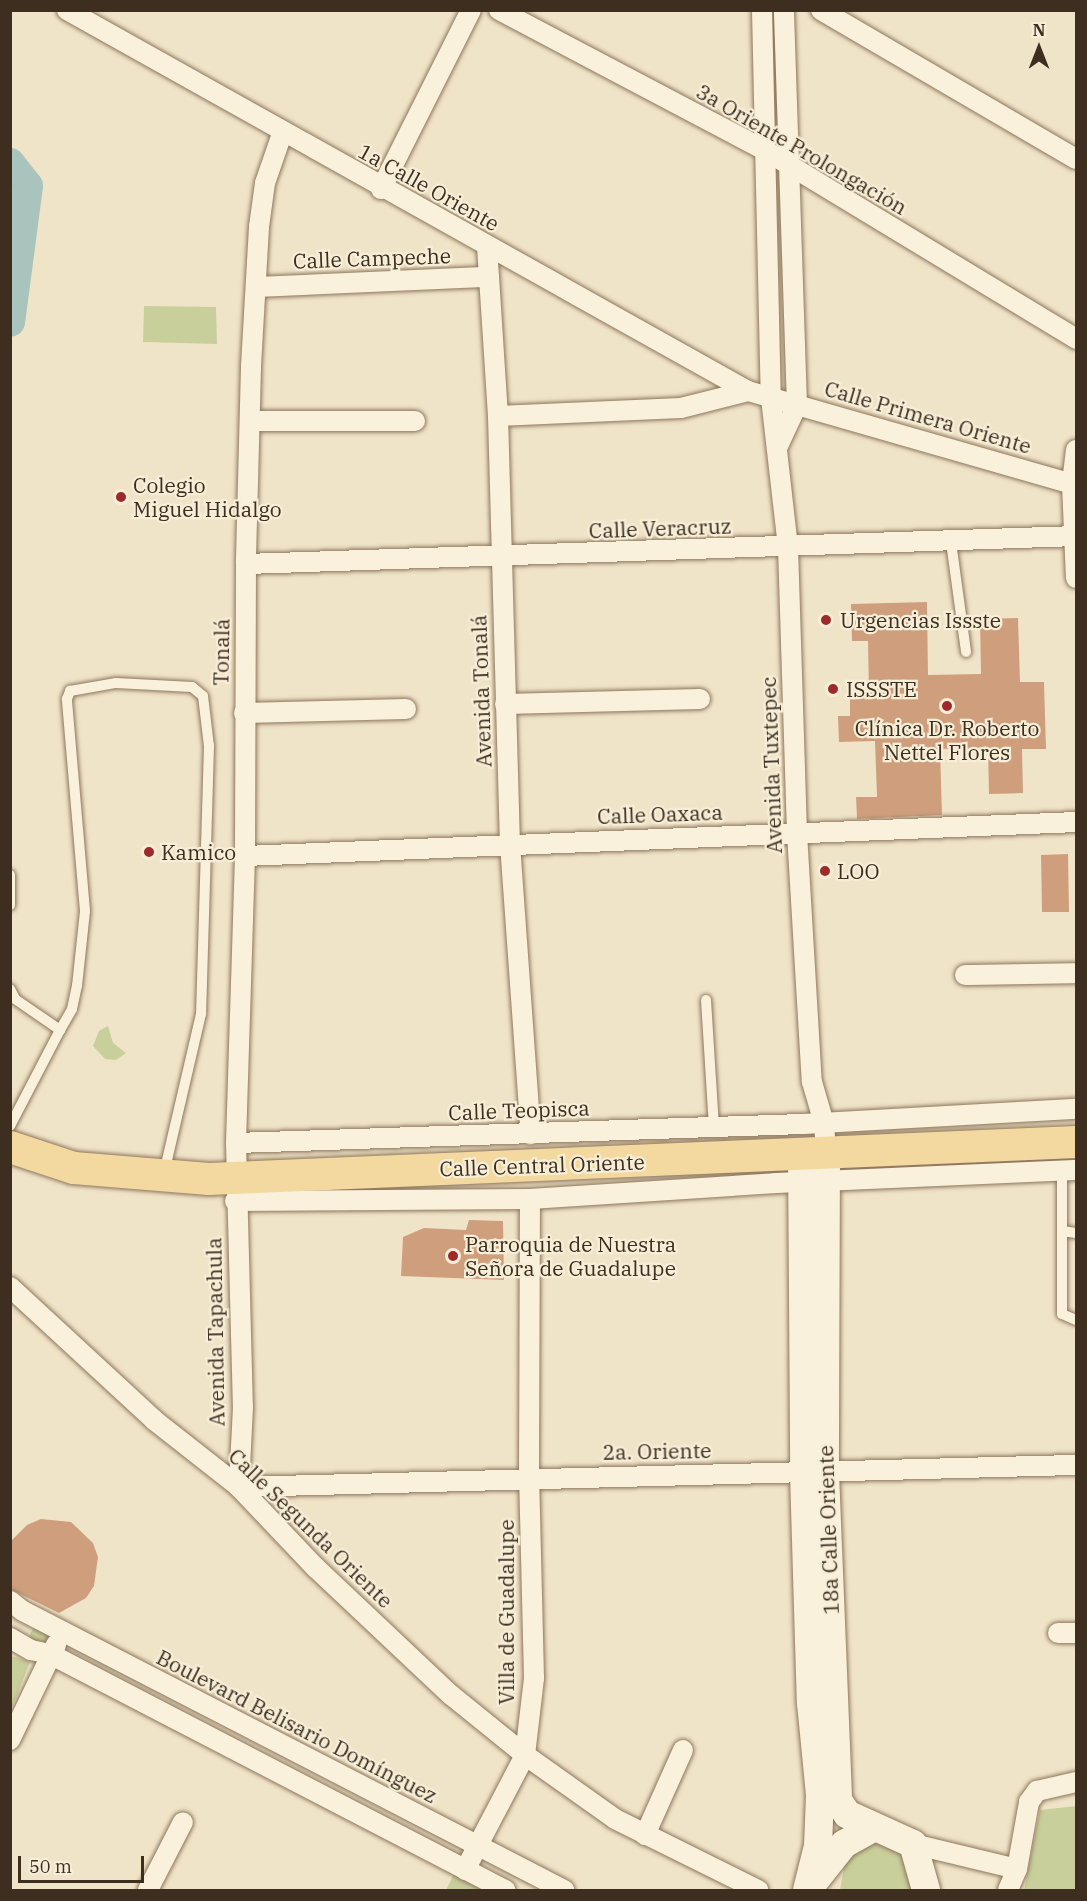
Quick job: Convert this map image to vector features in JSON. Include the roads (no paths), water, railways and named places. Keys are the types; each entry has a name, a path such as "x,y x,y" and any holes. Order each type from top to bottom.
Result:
{"main road":[{"name":"Calle Central Oriente","path":"10,1147 74,1168 163,1177 235,1189 815,1153 1077,1142"},
{"name":"18a Calle Oriente","path":"808,1890 818,1846 819,1795 811,1702 815,1473 815,1153"},
{"name":"18a Calle Oriente","path":"815,1473 838,1800 847,1814 913,1844"},
{"path":"808,1890 844,1844 875,1827"},
{"path":"913,1844 926,1890"}],"street":[{"name":"1a Calle Oriente","path":"67,10 283,131 381,189 748,391 771,398"},
{"path":"381,189 471,10"},
{"name":"3a Oriente Prolongación","path":"499,10 766,151 1077,339"},
{"name":"Avenida Tuxtepec","path":"762,10 771,398 788,547 797,832 815,1153"},
{"path":"778,446 797,405 784,10"},
{"path":"821,10 1077,159"},
{"name":"Tonalá","path":"235,1189 245,856 246,564 256,287 265,183 283,131"},
{"name":"Avenida Tonalá","path":"487,246 498,416 510,844 531,1134"},
{"name":"Calle Campeche","path":"256,287 489,277"},
{"path":"498,416 681,408 748,391"},
{"name":"Calle Primera Oriente","path":"771,398 1072,483"},
{"path":"250,421 415,421"},
{"path":"1077,450 1072,483 1077,578"},
{"name":"Calle Veracruz","path":"246,564 502,558 1075,536"},
{"path":"505,704 700,699"},
{"path":"244,713 405,709"},
{"name":"Calle Oaxaca","path":"245,856 1077,822"},
{"path":"965,975 1077,973"},
{"path":"235,1189 530,1199 1077,1109"},
{"name":"Calle Teopisca","path":"236,1143 714,1127 815,1153"},
{"path":"815,1153 1069,1171"},
{"name":"Avenida Tapachula","path":"235,1189 243,1407 238,1487"},
{"name":"Villa de Guadalupe","path":"525,1755 534,1678 529,1477 530,1199"},
{"name":"Calle Segunda Oriente","path":"10,1287 154,1420 238,1487 316,1568 452,1695 525,1755"},
{"name":"2a. Oriente","path":"238,1487 529,1477 815,1473 1077,1465"},
{"path":"17,1606 11,1639 31,1650 50,1654 505,1890"},
{"name":"Boulevard Belisario Domínguez","path":"17,1606 564,1890"},
{"path":"10,1740 50,1654 64,1632"},
{"path":"645,1835 683,1750"},
{"path":"465,1870 525,1755 615,1819 758,1890"},
{"path":"1008,1890 1017,1869 1029,1802 1037,1791 1077,1782"},
{"path":"148,1890 183,1822"},
{"path":"913,1844 1017,1869"}],"lane":[{"path":"951,542 966,652"},
{"path":"10,1126 72,1009 77,986 85,911 67,699 70,691 116,683 192,687 203,696 209,746 201,1014 163,1177"},
{"path":"10,875 10,905"},
{"path":"10,989 15,999 60,1030"},
{"path":"706,1000 714,1127"},
{"path":"1069,1171 1062,1231 1062,1314 1077,1320"},
{"path":"1062,1231 1077,1233"}],"waterway":[{"path":"10,163 28,186 10,322"}],"place":[{"name":"Colegio Miguel Hidalgo","path":"121,497"},
{"name":"Urgencias Issste","path":"826,620"},
{"name":"ISSSTE","path":"833,689"},
{"name":"Clínica Dr. Roberto Nettel Flores","path":"947,706"},
{"name":"Kamico","path":"149,852"},
{"name":"LOO","path":"825,871"},
{"name":"Parroquia de Nuestra Señora de Guadalupe","path":"453,1256"}]}
